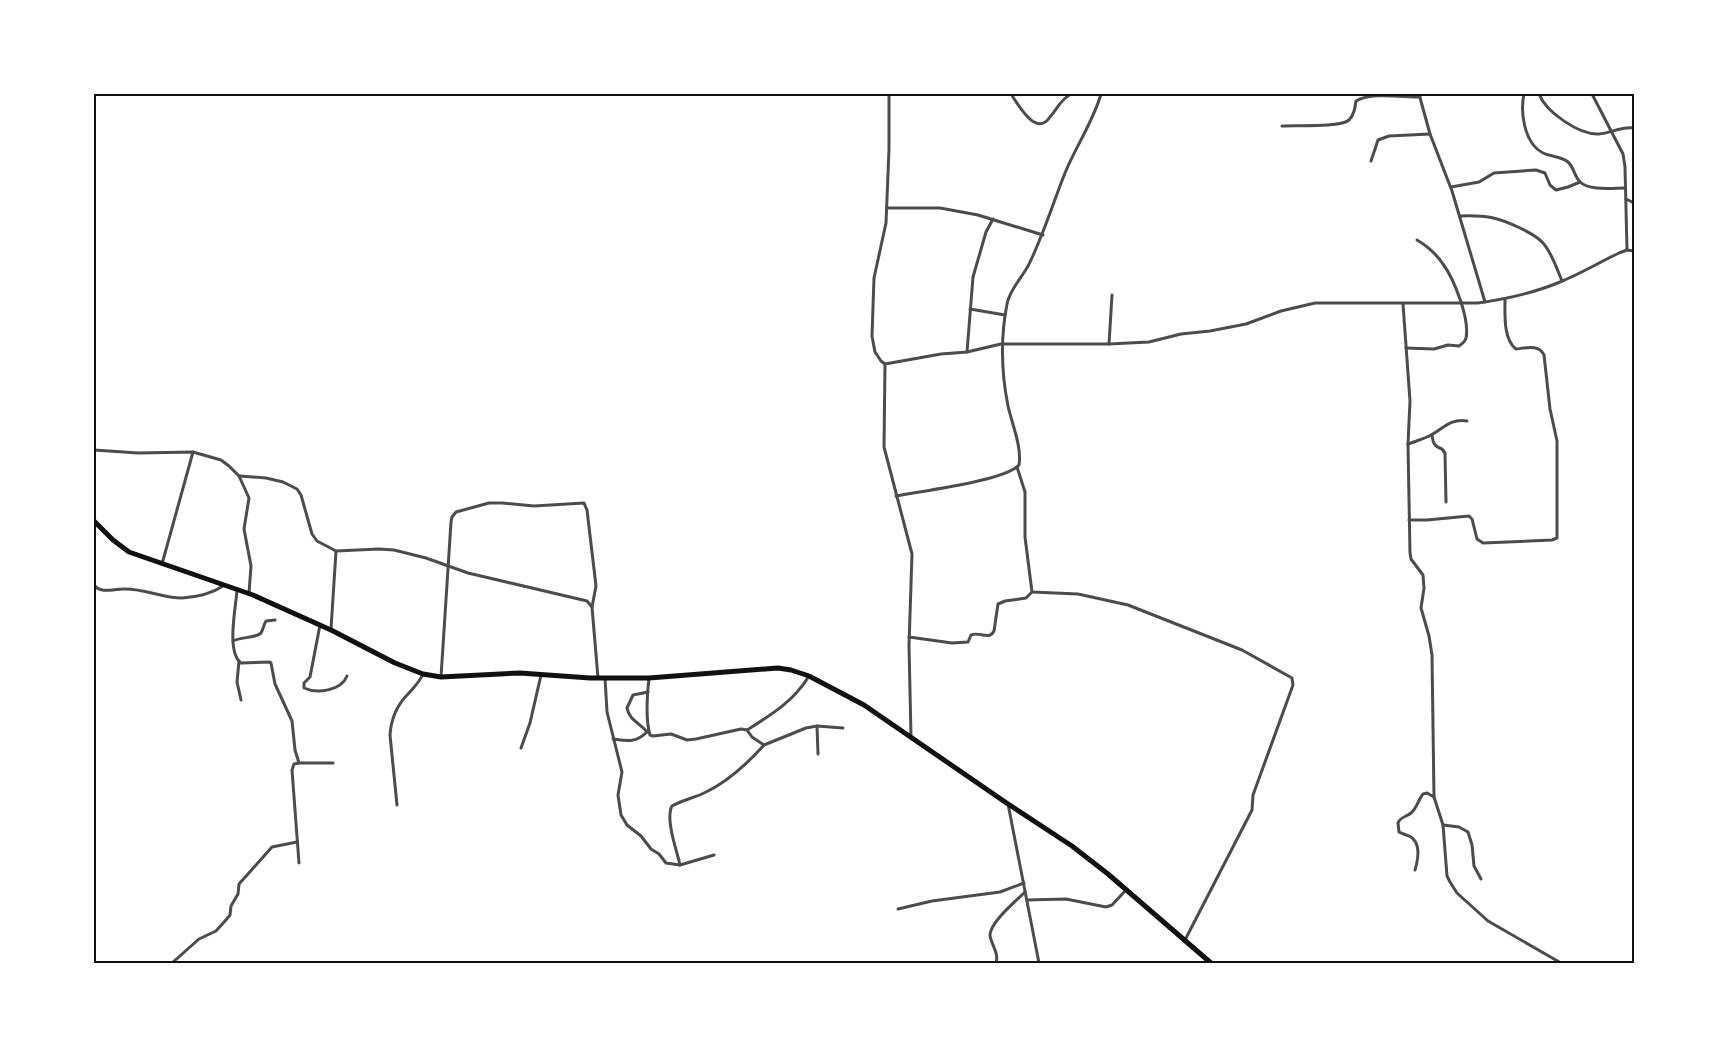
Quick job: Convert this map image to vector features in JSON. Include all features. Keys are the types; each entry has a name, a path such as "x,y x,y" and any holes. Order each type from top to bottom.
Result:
{"main road":[{"path":"94,521 108,536 129,552 249,594 331,630 395,663 423,674 441,677 520,673 598,678 649,678 778,668 809,676 864,704 1072,846 1211,963"}],"street":[{"path":"889,94 887,208 886,223 874,278 874,346 878,357 885,364 883,436 885,455 896,496 901,507 912,554 909,636 911,737"},
{"path":"1011,94 1029,119 1037,123 1047,121 1056,107 1071,94"},
{"path":"896,496 967,483 1017,468 1020,461 1015,430 1004,386 1001,344 1009,296 1029,264 1043,235 1065,173 1092,120 1101,94"},
{"path":"1524,94 1522,105 1527,134 1541,152 1569,162 1580,182 1597,188 1625,188"},
{"path":"1539,94 1542,100 1559,117 1572,126 1592,134 1634,128"},
{"path":"1592,94 1623,154 1627,250"},
{"path":"1282,126 1322,125 1345,122 1350,119 1356,101 1361,98 1420,95 1430,134 1451,187 1485,302"},
{"path":"1371,161 1378,140 1389,136 1430,134"},
{"path":"1451,187 1479,182 1494,173 1536,170 1545,173 1550,184 1556,190 1580,182"},
{"path":"1626,198 1634,203"},
{"path":"887,208 940,208 978,215 1043,235"},
{"path":"1460,216 1490,216 1502,219 1532,234 1549,251 1562,281"},
{"path":"967,352 973,277 986,232 993,219"},
{"path":"1406,348 1434,349 1448,345 1460,346 1466,336 1462,304 1442,263 1417,240"},
{"path":"885,364 967,352 1001,344 1156,342 1181,334 1237,326 1315,303 1462,304 1505,299 1540,290 1627,250 1634,251"},
{"path":"1109,344 1112,295"},
{"path":"1409,520 1469,516 1472,519 1477,539 1483,543 1552,540 1557,538 1557,441 1550,409 1544,355 1538,348 1516,349 1512,346 1508,339 1505,299"},
{"path":"1403,304 1410,401 1408,444 1410,553 1424,580 1421,608 1430,636 1432,655 1434,797 1443,825 1447,876 1457,893 1488,921 1561,963"},
{"path":"970,309 1005,315"},
{"path":"1408,444 1432,435 1447,423 1467,421"},
{"path":"1432,435 1433,444 1445,452 1446,502"},
{"path":"94,450 138,453 193,452 221,460 239,476 249,498 244,529 251,566 249,594"},
{"path":"162,564 193,452"},
{"path":"1017,468 1025,492 1025,537 1032,592"},
{"path":"239,476 266,478 297,488 301,495 312,534 317,540 336,551 379,548 394,550 492,579 582,599 590,603 592,607"},
{"path":"441,677 447,566 452,516 456,512 465,509 495,503 534,506 581,503 586,505 587,510 596,586 592,607 598,678"},
{"path":"331,630 336,551"},
{"path":"94,585 96,588 104,591 133,589 179,598 208,594 224,585"},
{"path":"237,590 233,640 234,650 239,662 237,682 241,700"},
{"path":"909,636 952,643 968,642 974,633 988,636 992,634 998,604 1026,598 1032,592 1078,594 1128,605 1242,650 1292,678 1294,685 1252,795 1252,810 1185,940"},
{"path":"233,640 259,635 266,621 275,620"},
{"path":"320,625 310,677 304,683 305,690 320,691 335,688 344,683 347,676"},
{"path":"239,662 271,663 275,684 292,721 295,750 299,763"},
{"path":"397,805 390,732 398,707 407,694 419,683 423,674"},
{"path":"521,748 530,724 541,674"},
{"path":"648,692 633,694 626,708 630,717 648,731 650,735 672,734 687,740 741,729 747,730 774,713 802,687 809,676"},
{"path":"605,678 607,712 622,772 618,795 621,815 628,825 641,836 651,850 659,854 664,862 680,865 714,855"},
{"path":"648,731 649,678"},
{"path":"680,865 669,819 672,806 704,793 726,780 747,765 764,745 806,728 817,726 843,728"},
{"path":"817,726 818,754"},
{"path":"747,730 752,737 764,745"},
{"path":"613,739 637,740 648,731"},
{"path":"299,863 292,770 294,764 299,763 332,763"},
{"path":"1416,870 1418,846 1412,838 1399,832 1398,823 1401,818 1415,808 1423,794 1427,793 1434,797"},
{"path":"1008,804 1039,963"},
{"path":"1443,825 1459,827 1468,832 1472,846 1474,866 1481,879"},
{"path":"172,963 199,939 216,931 225,921 230,915 238,894 239,884 272,847 298,842"},
{"path":"898,909 932,901 1000,892 1024,883"},
{"path":"1027,900 1066,899 1106,907 1112,905 1126,890"},
{"path":"996,963 998,958 990,936 992,930 996,921 1026,892"}]}
